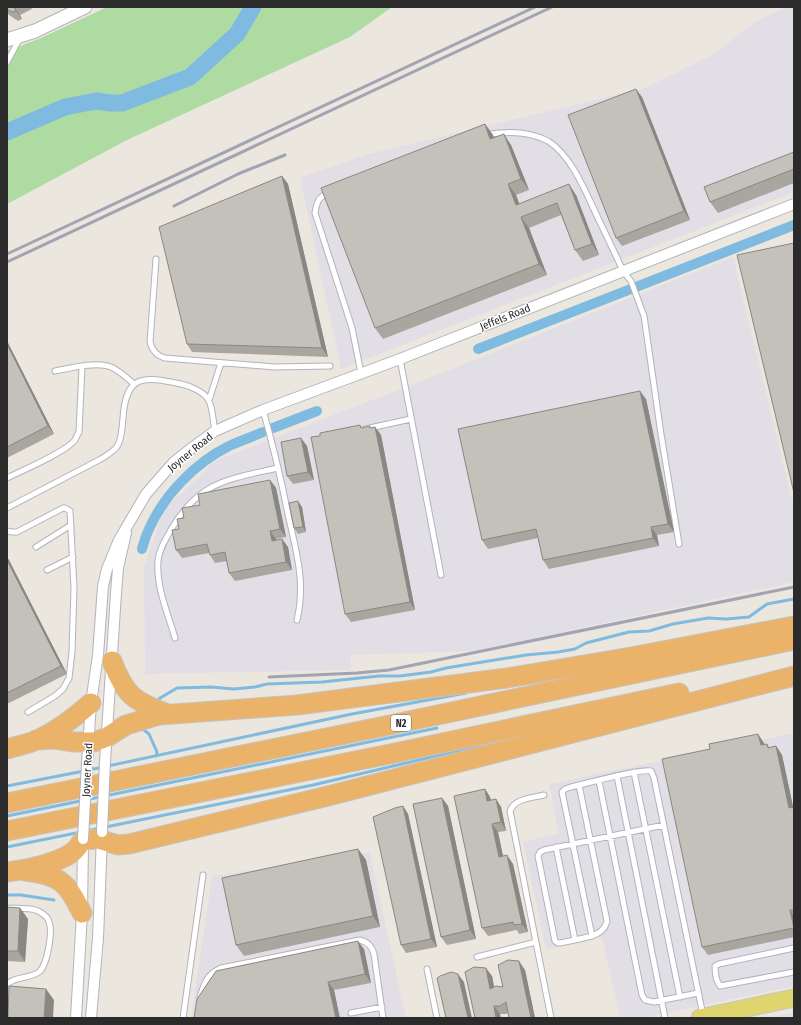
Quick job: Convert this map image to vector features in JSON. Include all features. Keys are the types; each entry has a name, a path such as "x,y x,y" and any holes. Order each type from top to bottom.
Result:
{"highway":[{"path":"36,740 94,742 107,737 126,725 138,720 168,714 297,705 507,678 631,657 794,626"},
{"name":"N2","path":"7,802 385,726 794,640"},
{"path":"112,661 119,679 126,691 133,698 143,705 168,714"},
{"path":"7,831 398,752 794,669"},
{"path":"14,871 44,864 71,853 93,837 118,845 136,842 328,796 794,676"},
{"path":"7,749 36,740 66,724 91,703"},
{"path":"14,871 46,874 61,880 69,888 82,913"}],"main road":[{"path":"702,1018 794,998"}],"street":[{"path":"7,40 35,31 85,7"},
{"name":"Jeffels Road","path":"215,431 263,410 400,359 794,204"},
{"name":"Joyner Road","path":"91,1018 98,938 93,837 87,763 91,703 98,655 103,586 112,556 119,540 146,494 173,463 215,431"},
{"name":"Joyner Road","path":"76,1018 82,913 105,762 118,568 127,527"}],"lane":[{"path":"7,62 22,35"},
{"path":"477,137 492,134 522,133 548,142 563,155 584,187 623,271 631,281 644,316 661,434 680,544"},
{"path":"333,191 323,195 317,201 316,213 352,328 361,373"},
{"path":"156,258 150,342 152,348 160,357 274,367 330,366"},
{"path":"400,359 441,575"},
{"path":"7,508 99,460 113,450 117,446 121,437 124,403 127,393 134,384 141,380 172,382 189,386 209,400 221,363"},
{"path":"55,370 97,365 110,367 119,371 134,384"},
{"path":"7,478 57,453 75,440 79,432 82,367"},
{"name":"Joyner Road","path":"209,400 215,431"},
{"path":"263,410 278,468 300,577 302,592 297,620"},
{"path":"360,430 411,419"},
{"path":"175,638 161,590 158,573 158,560 161,548 180,514 196,497 213,486 233,478 278,468"},
{"path":"7,531 17,532 63,508 70,511 74,588 72,652 68,678 63,689 55,696 28,712"},
{"path":"36,546 71,525"},
{"path":"47,570 73,557"},
{"path":"592,936 562,792 564,789 617,776 646,770 651,771 664,825 702,1018"},
{"path":"634,772 680,997"},
{"path":"617,776 665,1018"},
{"path":"599,781 642,995 645,1000 654,1002 698,993"},
{"path":"579,785 590,840 607,921 605,927 601,931 592,936 558,943 555,941 538,856 540,852 544,850 556,848 590,840 628,832 664,825"},
{"path":"544,796 517,801 511,807 510,811 551,1018"},
{"path":"556,848 575,940"},
{"path":"183,1018 202,874"},
{"path":"7,908 38,911 44,915 50,923 48,950 42,968 33,975 16,978 7,984"},
{"path":"199,1004 205,982 210,975 221,968 360,940 366,941 373,948 383,1018"},
{"path":"478,957 536,942"},
{"path":"794,948 715,966 718,983 720,986 794,972"},
{"path":"427,969 437,1018"},
{"path":"351,1013 382,1007"}],"shaded area":[{"path":"787,7 794,7 794,192 341,369 300,178 368,154 645,88 714,54 755,22"},
{"path":"733,257 794,507 794,582 474,651 350,655 351,670 145,674 144,567 164,510 215,461"},
{"path":"794,733 794,986 642,1018 620,1018 602,937 546,949 523,842 559,834 549,784"},
{"path":"370,853 406,1018 191,1018 212,876"},
{"path":"794,1012 794,1018 768,1018"}],"green space":[{"path":"107,7 392,7 350,37 127,140 7,204 7,51 41,38"}],"building":[{"path":"7,7 14,7 16,11 12,12 7,9"},
{"path":"636,89 684,211 616,238 568,115"},
{"path":"485,124 490,139 504,134 521,179 508,184 516,205 569,184 592,244 575,250 557,203 521,217 539,264 375,328 321,188"},
{"path":"794,152 794,169 710,202 704,187"},
{"path":"282,176 322,348 187,344 159,227"},
{"path":"794,243 794,493 737,255"},
{"path":"7,344 48,426 7,447"},
{"path":"640,391 668,524 651,527 653,538 543,560 536,529 482,540 458,429"},
{"path":"360,425 361,428 370,426 370,428 375,427 410,602 345,614 311,437 320,436 320,433"},
{"path":"301,438 308,472 287,476 281,442"},
{"path":"270,480 280,529 270,531 272,541 282,539 286,562 229,573 225,552 210,555 207,544 176,550 172,530 179,529 177,519 184,518 182,508 200,505 198,494"},
{"path":"298,501 303,527 294,528 289,503"},
{"path":"7,560 61,666 7,693"},
{"path":"758,734 761,745 767,744 768,748 776,746 789,808 794,807 794,910 790,910 794,928 702,947 662,759 710,749 709,744"},
{"path":"485,789 487,801 496,799 501,822 492,824 499,857 507,855 522,924 514,925 513,922 482,928 454,796"},
{"path":"442,798 470,930 441,937 413,804"},
{"path":"403,806 431,939 401,945 373,817"},
{"path":"358,849 373,916 236,945 222,878"},
{"path":"7,907 20,908 18,951 7,951"},
{"path":"358,941 365,974 328,982 336,1018 194,1018 197,999 216,971"},
{"path":"508,960 519,961 531,1018 509,1018 506,1002 500,1006 494,1006 496,1018 475,1018 465,972 474,967 486,968 490,989 496,986 503,987 498,965"},
{"path":"451,972 458,974 468,1018 446,1018 437,978"},
{"path":"9,986 46,989 44,1018 8,1018"}],"waterway":[{"path":"7,132 65,107 96,101 122,103 190,77 237,34 253,7"},
{"path":"478,349 794,225"},
{"path":"273,428 317,411"},
{"path":"142,549 155,516 182,481 204,461 216,453 263,432"},
{"path":"156,703 160,698 177,688 211,687 234,689 267,684 322,682 379,676 400,676 526,655 558,652 575,649 586,643 629,632 649,631 673,624 708,618 726,619 749,617 767,604 794,599"},
{"path":"89,770 352,714 466,693"},
{"path":"7,816 437,728"},
{"path":"144,730 149,734 157,752 156,756"},
{"path":"7,847 313,785 495,742"},
{"path":"7,786 84,771"},
{"path":"7,895 21,895 54,900"}],"railway":[{"path":"7,254 535,7"},
{"path":"7,262 552,7"},
{"path":"174,206 238,174 285,155"},
{"path":"269,677 389,670 794,587"}]}
